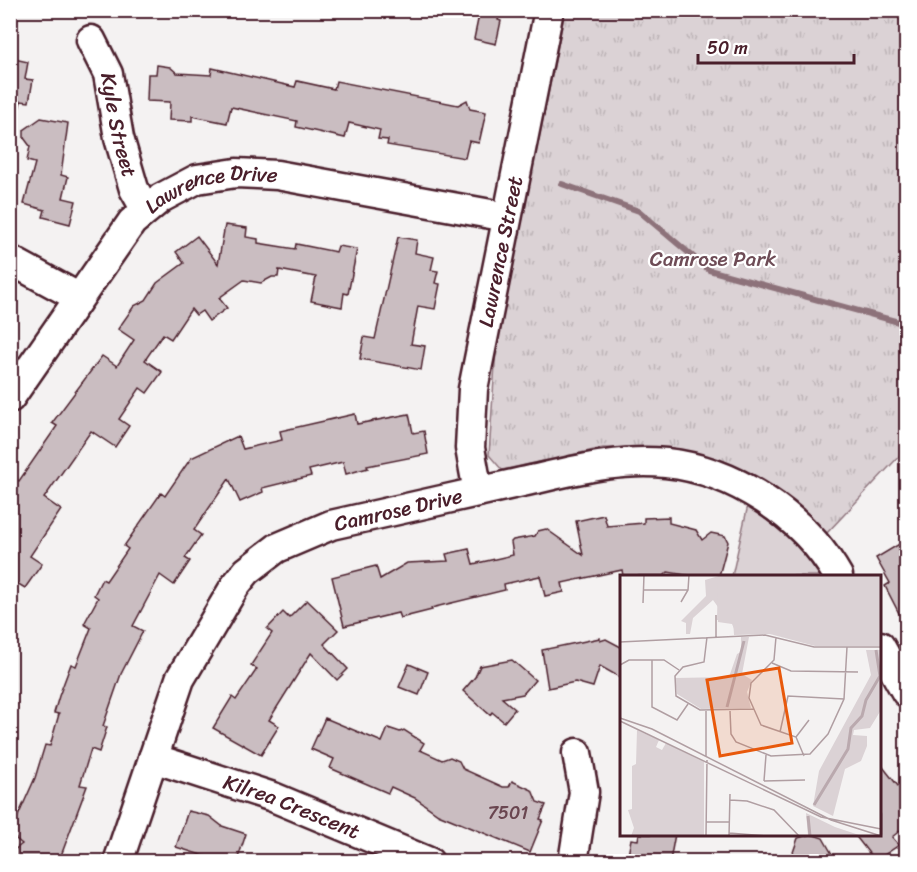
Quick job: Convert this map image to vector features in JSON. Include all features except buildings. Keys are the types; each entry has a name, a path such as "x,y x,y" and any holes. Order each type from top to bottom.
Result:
{"street":[{"name":"Lawrence Street","path":"478,492 471,448 470,414 549,10"},
{"name":"Kyle Street","path":"91,40 108,74 119,138 134,189 146,210"},
{"name":"Lawrence Drive","path":"10,398 132,222 180,187 197,179 214,175 256,173 507,217"},
{"path":"10,260 78,297"},
{"name":"Camrose Drive","path":"118,861 170,702 188,663 235,586 262,558 292,539 331,525 478,492 601,466 648,463 683,466 732,482 761,498 806,535 837,575"},
{"path":"881,649 904,683"},
{"path":"573,861 584,792 577,753"},
{"name":"Kilrea Crescent","path":"153,758 273,797 429,861"}],"green space":[{"name":"Camrose Park","path":"565,11 906,11 906,449 825,535 646,449 603,448 502,470 489,455 496,349"},
{"path":"748,505 796,543 820,575 732,575"}],"waterway":[{"path":"562,184 639,211 709,270 906,324"}]}
